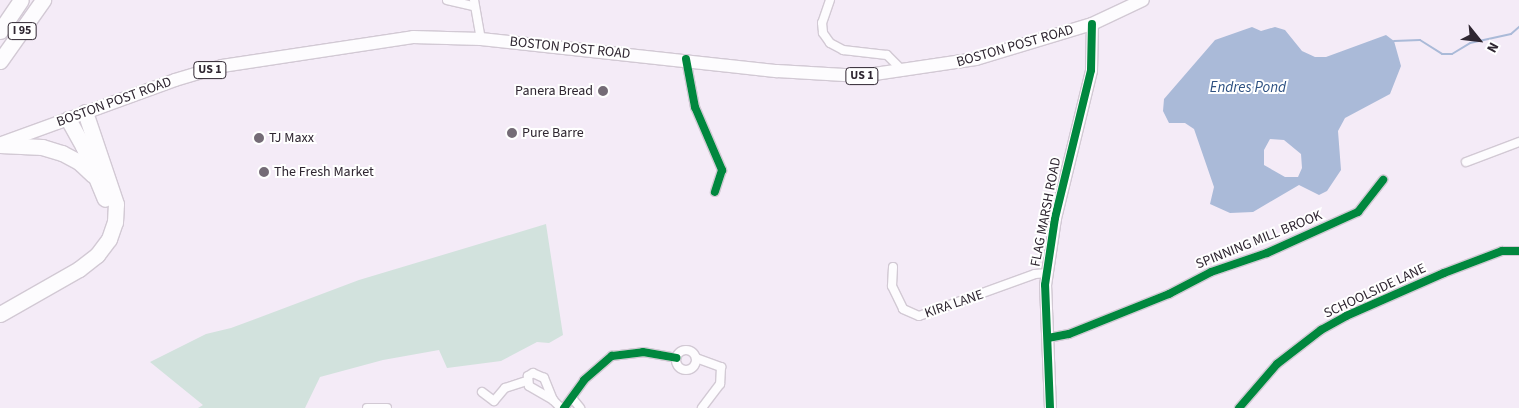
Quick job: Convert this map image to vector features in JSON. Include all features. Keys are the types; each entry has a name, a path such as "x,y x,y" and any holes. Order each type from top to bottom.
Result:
{"highway":[{"name":"I 95","path":"0,30 22,0"},
{"name":"I 95","path":"0,61 43,0"},
{"path":"0,314 79,269 97,255 109,239 115,222 116,204 85,112"},
{"path":"0,305 79,260 95,247 105,229 108,210 102,188 68,119"},
{"path":"0,144 42,148 62,153 85,167 102,188"}],"main road":[{"name":"BOSTON POST ROAD","path":"0,144 85,112 222,66 413,37 481,39 686,59 777,71 851,76 904,72 976,59 1092,24 1143,0"}],"street":[{"path":"447,0 474,3 481,39"},
{"path":"830,0 822,22 830,43 843,50 887,54 904,72"},
{"name":"FLAG MARSH ROAD","path":"1050,408 1047,273 1065,170 1091,70 1092,24"},
{"path":"686,59 695,107 722,170 715,192"},
{"path":"1466,162 1519,142"},
{"name":"SPINNING MILL BROOK","path":"1048,338 1069,334 1169,294 1211,272 1267,253 1358,212 1383,180"},
{"name":"SCHOOLSIDE LANE","path":"1241,408 1277,364 1321,330 1346,316 1444,273 1502,251 1519,252"},
{"name":"KIRA LANE","path":"894,267 892,286 903,309 919,316 1035,274 1047,273"},
{"path":"553,400 550,389 539,374 528,376 529,386 553,400 562,408 597,367 612,356 630,352 676,358 686,350 696,358 721,367 720,384 702,408"},
{"path":"676,358 679,367 687,370 693,367 696,358"},
{"path":"482,392 494,401 505,388 527,381"},
{"path":"572,398 580,408"},
{"path":"367,408 387,408"}],"shaded area":[{"path":"546,224 563,335 549,343 537,342 501,361 447,368 439,350 383,360 320,377 305,408 198,408 203,405 150,362 206,334 231,328 359,280"}],"water":[{"name":"Endres Pond","path":"1252,27 1261,31 1275,27 1285,30 1302,51 1315,57 1326,57 1386,35 1394,41 1401,66 1390,94 1345,118 1338,131 1341,170 1327,191 1319,195 1299,185 1253,212 1230,213 1210,204 1214,187 1194,129 1185,123 1169,123 1163,111 1164,99 1215,40","holes":["1270,139 1284,140 1301,154 1302,168 1298,177 1285,177 1264,165 1264,150"]}],"waterway":[{"path":"1394,41 1420,40 1442,54 1452,54 1470,43 1511,34 1519,27"}],"cycle path":[{"path":"1050,408 1045,285 1055,218 1091,70 1092,24"},
{"path":"686,59 695,107 722,170 715,192"},
{"path":"1048,338 1069,334 1169,294 1211,272 1267,253 1358,212 1383,180"},
{"path":"1239,408 1277,364 1321,330 1346,316 1444,273 1502,251 1519,251"},
{"path":"564,408 584,380 612,356 643,352 676,358"}],"place":[{"name":"Panera Bread","path":"603,91"},
{"name":"Pure Barre","path":"512,133"},
{"name":"TJ Maxx","path":"259,138"},
{"name":"The Fresh Market","path":"264,172"}]}
